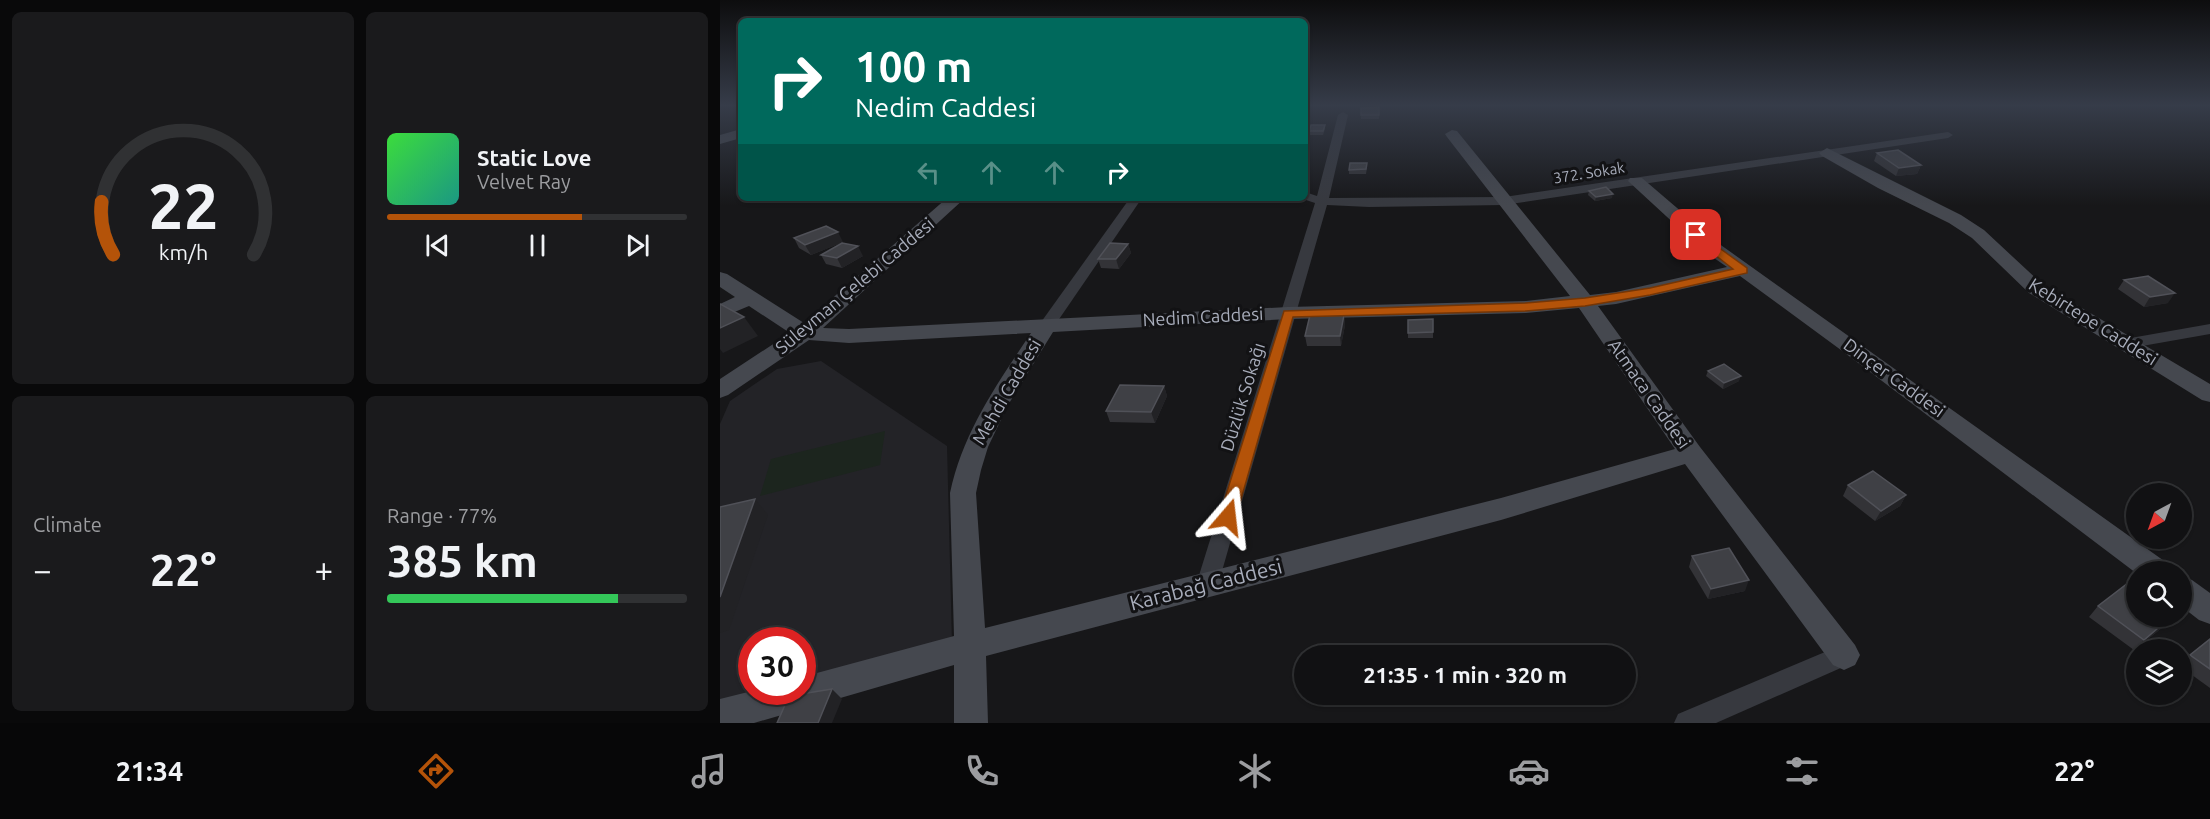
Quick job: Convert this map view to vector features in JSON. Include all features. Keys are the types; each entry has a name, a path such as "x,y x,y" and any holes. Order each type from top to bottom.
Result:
{"street":[{"name":"Düzlük Sokağı","path":"1208,585 1322,201 1337,139"},
{"name":"Atmaca Caddesi","path":"1456,139 1585,302 1690,453 1844,655"},
{"name":"372. Sokak","path":"1308,197 1322,201 1381,203 1504,201 1923,139"},
{"name":"Kebirtepe Caddesi","path":"1827,153 1970,228 2036,289 2210,394"},
{"name":"Dinçer Caddesi","path":"1636,181 1696,235 1854,348 2142,561"},
{"name":"Süleyman Çelebi Caddesi","path":"722,391 805,333 954,201"},
{"name":"Mehdi Caddesi","path":"971,723 963,492 966,471 982,431 1047,325 1134,201"},
{"name":"Nedim Caddesi","path":"805,333 881,335 1288,313 1526,307 1585,302 1650,291 1743,270"},
{"path":"720,278 805,333"},
{"path":"720,312 750,297"},
{"path":"2125,344 2210,329"},
{"name":"Karabağ Caddesi","path":"720,716 970,646 1502,509 1690,453"},
{"path":"2192,598 2210,611"},
{"path":"1687,723 1844,655"}],"shaded area":[{"path":"821,361 947,446 952,644 816,681 816,627 738,627 738,698 720,706 720,424 730,401 777,369"},
{"path":"885,431 880,465 760,496 771,459"}],"building":[{"path":"1898,150 1921,165 1899,168 1877,153"},
{"path":"1350,163 1367,163 1366,169 1349,170"},
{"path":"1606,187 1613,194 1596,197 1589,191"},
{"path":"826,226 838,232 805,245 794,238"},
{"path":"842,243 858,246 837,258 821,255"},
{"path":"1110,243 1128,244 1116,259 1098,259"},
{"path":"2148,276 2175,293 2150,297 2124,280"},
{"path":"720,304 744,317 720,328"},
{"path":"1310,315 1344,315 1340,336 1305,336"},
{"path":"1433,319 1433,332 1408,333 1408,320"},
{"path":"1724,364 1741,376 1724,383 1708,371"},
{"path":"1120,385 1164,386 1151,412 1106,411"},
{"path":"1873,471 1906,495 1881,511 1848,485"},
{"path":"755,499 720,597 720,507"},
{"path":"1729,548 1749,580 1711,589 1692,556"},
{"path":"2126,585 2126,627 2098,606"},
{"path":"2126,627 2159,627 2145,639"},
{"path":"2210,639 2210,669 2192,656 2192,653"},
{"path":"832,689 818,723 777,723 785,705 816,705 816,692"}],"route":[{"path":"1228,517 1288,313 1526,307 1585,302 1616,298 1743,270 1696,235"}]}
